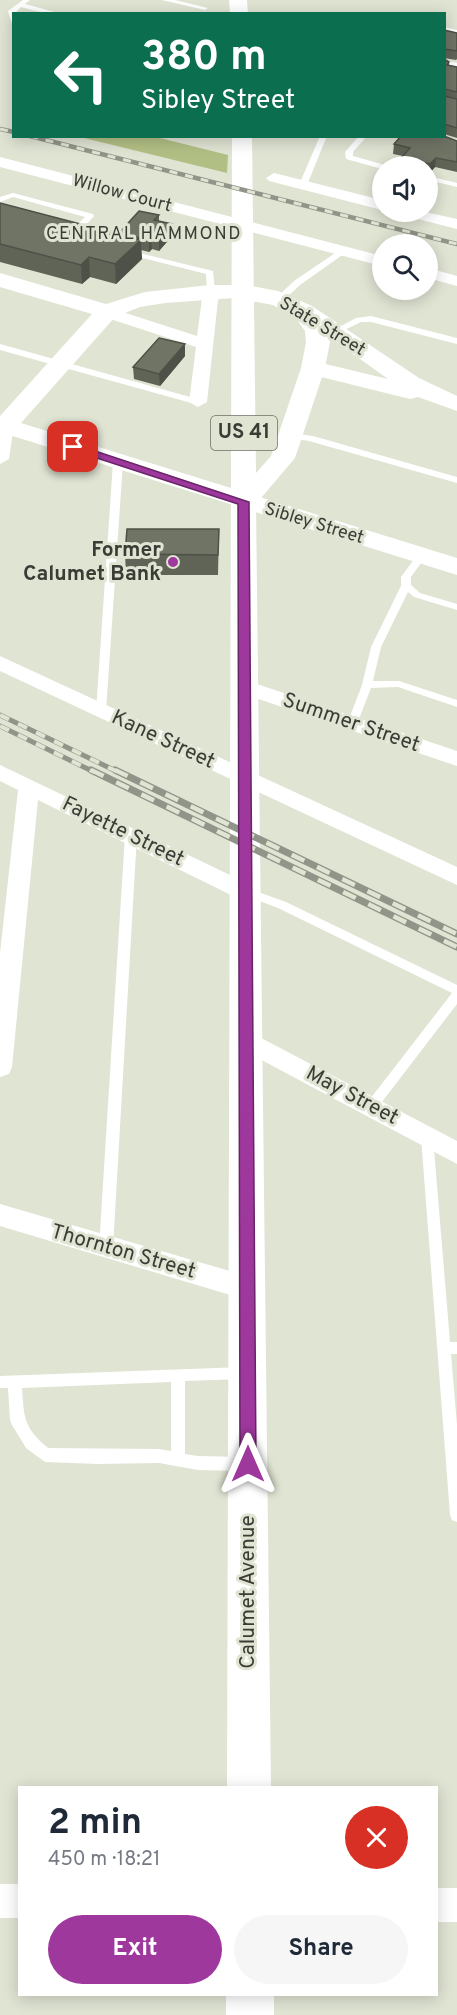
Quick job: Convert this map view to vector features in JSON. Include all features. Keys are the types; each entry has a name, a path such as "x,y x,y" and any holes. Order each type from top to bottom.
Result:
{"main road":[{"name":"Calumet Avenue","path":"242,138 249,1786"},
{"path":"0,280 89,304 106,312 2,424"},
{"name":"State Street","path":"106,312 124,302 211,291 257,294 280,299 336,331 409,384 433,397 457,404"},
{"path":"244,502 283,459 313,368 318,342 317,331 301,310"},
{"path":"313,368 433,397"},
{"name":"Sibley Street","path":"2,424 244,502 457,567"},
{"path":"250,1996 250,2015"}],"street":[{"name":"Willow Court","path":"0,162 372,258"},
{"path":"274,178 372,202"},
{"path":"438,219 457,224"},
{"path":"438,276 457,281"},
{"path":"198,402 211,291"},
{"path":"106,312 204,344"},
{"path":"0,459 2,424"},
{"name":"Kane Street","path":"0,663 457,878"},
{"name":"Summer Street","path":"245,687 457,759"},
{"name":"Fayette Street","path":"0,772 246,892"},
{"path":"0,1067 30,786"},
{"name":"May Street","path":"246,1040 457,1153"},
{"name":"Thornton Street","path":"0,1215 247,1288"},
{"path":"0,1901 18,1901"},
{"path":"438,1905 457,1905"}],"lane":[{"path":"12,17 10,11 27,0"},
{"path":"165,0 205,8"},
{"path":"20,5 50,12"},
{"path":"303,185 323,138"},
{"path":"362,138 349,152 349,156 372,164"},
{"path":"438,180 457,185"},
{"path":"0,200 13,195 90,216 71,236"},
{"path":"61,233 83,239"},
{"path":"118,249 210,273 211,291"},
{"path":"280,299 297,283 344,251"},
{"path":"336,331 354,321 371,319 457,341"},
{"path":"0,347 198,402"},
{"path":"291,436 310,438 457,480"},
{"path":"101,711 118,462"},
{"path":"352,724 367,685 376,647 406,586 406,577 421,556"},
{"path":"406,586 417,595 457,607"},
{"path":"367,685 399,684 457,704"},
{"path":"106,1247 131,836"},
{"path":"246,892 282,905 457,992 371,1107"},
{"path":"427,1137 450,1348 457,1515"},
{"path":"0,1383 248,1373"},
{"path":"178,1377 178,1460"},
{"path":"15,1383 17,1419 31,1443 45,1455 159,1456 198,1463 248,1464"}],"green space":[{"path":"84,138 160,138 228,155 227,173"}],"building":[{"path":"446,30 457,33 457,51 446,49"},
{"path":"446,60 449,62 447,65 457,67 457,92 446,89"},
{"path":"446,96 457,99 457,128 446,125"},
{"path":"446,137 457,141 457,162 438,158 438,156 403,156 410,148 394,144 399,138"},
{"path":"0,203 141,240 115,264 89,257 81,265 0,244"},
{"path":"139,211 159,215 154,220 172,224 159,239 149,240 119,233"},
{"path":"159,338 185,344 159,374 133,367"},
{"path":"127,529 219,529 218,555 125,554"}],"railway":[{"path":"0,129 12,132"},
{"path":"38,138 457,244"},
{"path":"0,715 118,772"},
{"path":"0,726 94,772"},
{"path":"91,770 457,947"},
{"path":"115,770 457,934"}],"place":[{"name":"Former Calumet Bank","path":"173,562"}],"district":[{"name":"CENTRAL HAMMOND","path":"144,234"}],"route":[{"path":"73,447 244,502 248,1464"}]}
